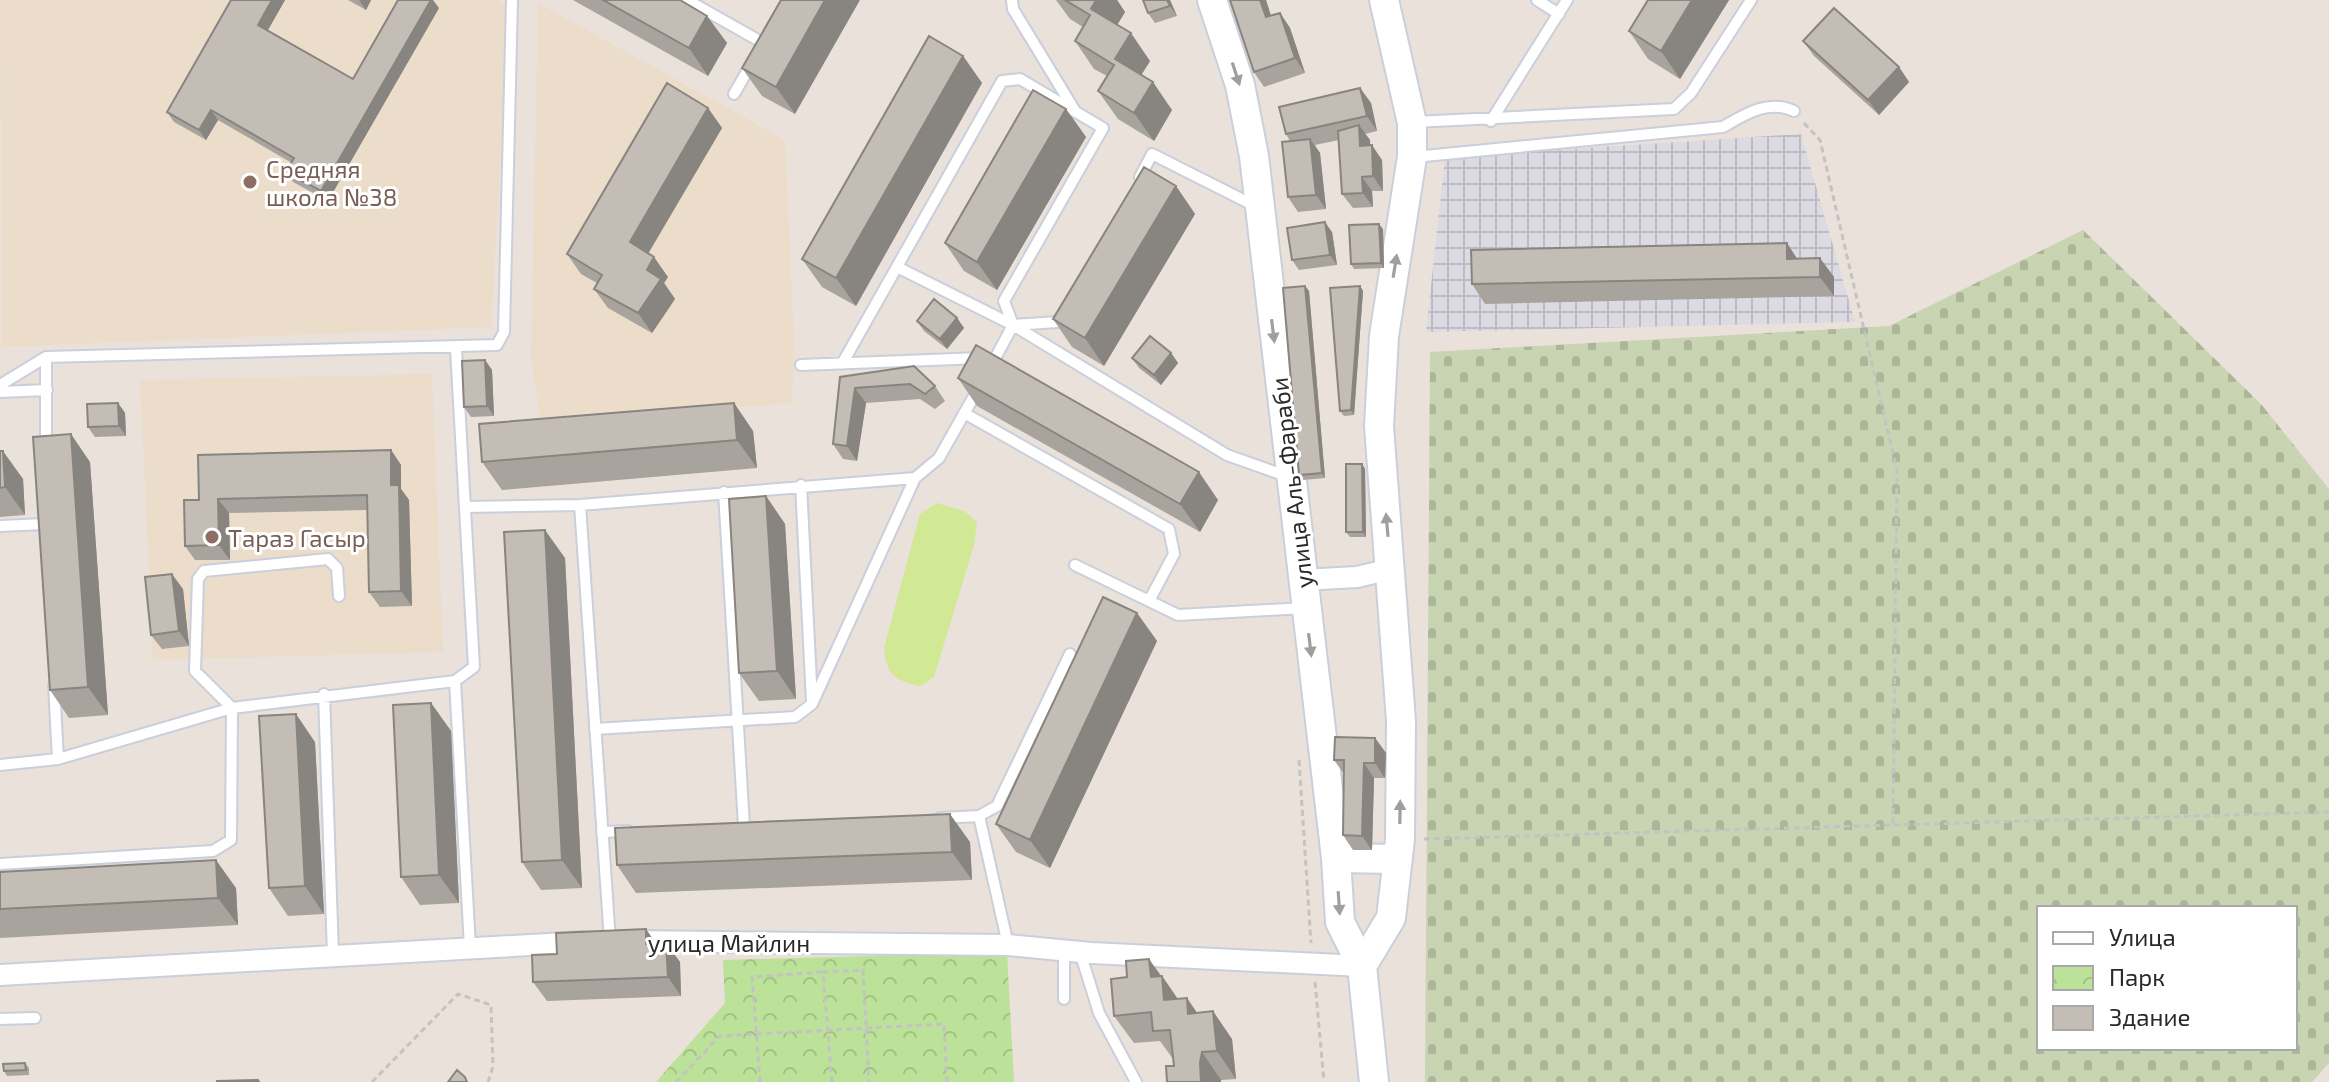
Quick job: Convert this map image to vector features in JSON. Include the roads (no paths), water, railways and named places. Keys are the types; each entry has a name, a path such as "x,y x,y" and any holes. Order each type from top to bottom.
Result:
{"main road":[{"name":"улица Аль-Фараби","path":"1212,0 1240,85 1254,156 1336,858 1340,922 1362,966 1374,1082"},
{"path":"1362,966 1391,918 1399,849 1401,721 1379,426 1384,336 1412,157 1412,123 1384,0"},
{"path":"1336,858 1399,849"}],"street":[{"path":"1304,594 1391,569"},
{"name":"улица Майлин","path":"0,975 333,954 610,941 1008,945 1072,952 1362,966"}],"lane":[{"path":"0,385 46,357 456,349 497,345 504,332 512,0"},
{"path":"687,0 763,43"},
{"path":"1012,0 1013,9 1076,112"},
{"path":"1537,0 1559,14"},
{"path":"1491,121 1567,0"},
{"path":"1412,123 1674,109 1691,93 1751,0"},
{"path":"734,94 769,32"},
{"path":"595,729 795,717 812,704 915,478 939,458 1013,325 1004,301 1103,128 1020,79 1002,81 842,364"},
{"path":"1412,157 1723,127 1751,111 1782,105 1794,111"},
{"path":"1130,195 1152,154 1259,208"},
{"path":"897,267 1013,325 1227,455 1290,477"},
{"path":"1013,325 1058,322 1072,302"},
{"path":"0,765 58,759 232,708 324,694 455,681 474,667 456,349"},
{"path":"45,464 46,357"},
{"path":"801,365 995,358"},
{"path":"0,392 47,390"},
{"path":"964,413 1169,529 1174,554 1149,601"},
{"path":"465,507 580,505 915,478"},
{"path":"801,485 812,704"},
{"path":"724,492 744,826"},
{"path":"580,505 610,941"},
{"path":"44,509 45,539"},
{"path":"0,526 44,524"},
{"path":"0,864 213,851 231,840 232,708 195,671 198,579 204,571 328,559 337,568 339,596"},
{"path":"1075,565 1178,615 1304,594"},
{"path":"932,818 979,816 997,806 1070,654"},
{"path":"52,665 58,759"},
{"path":"455,681 470,947"},
{"path":"324,694 333,954"},
{"path":"979,816 1008,945"},
{"path":"729,826 760,825"},
{"path":"602,832 634,830"},
{"path":"1064,999 1072,952"},
{"path":"1072,952 1099,1013 1136,1082"},
{"path":"0,1019 35,1018"}],"place":[{"name":"Средняя школа №38","path":"250,182"},
{"name":"Тараз Гасыр","path":"212,537"}]}
